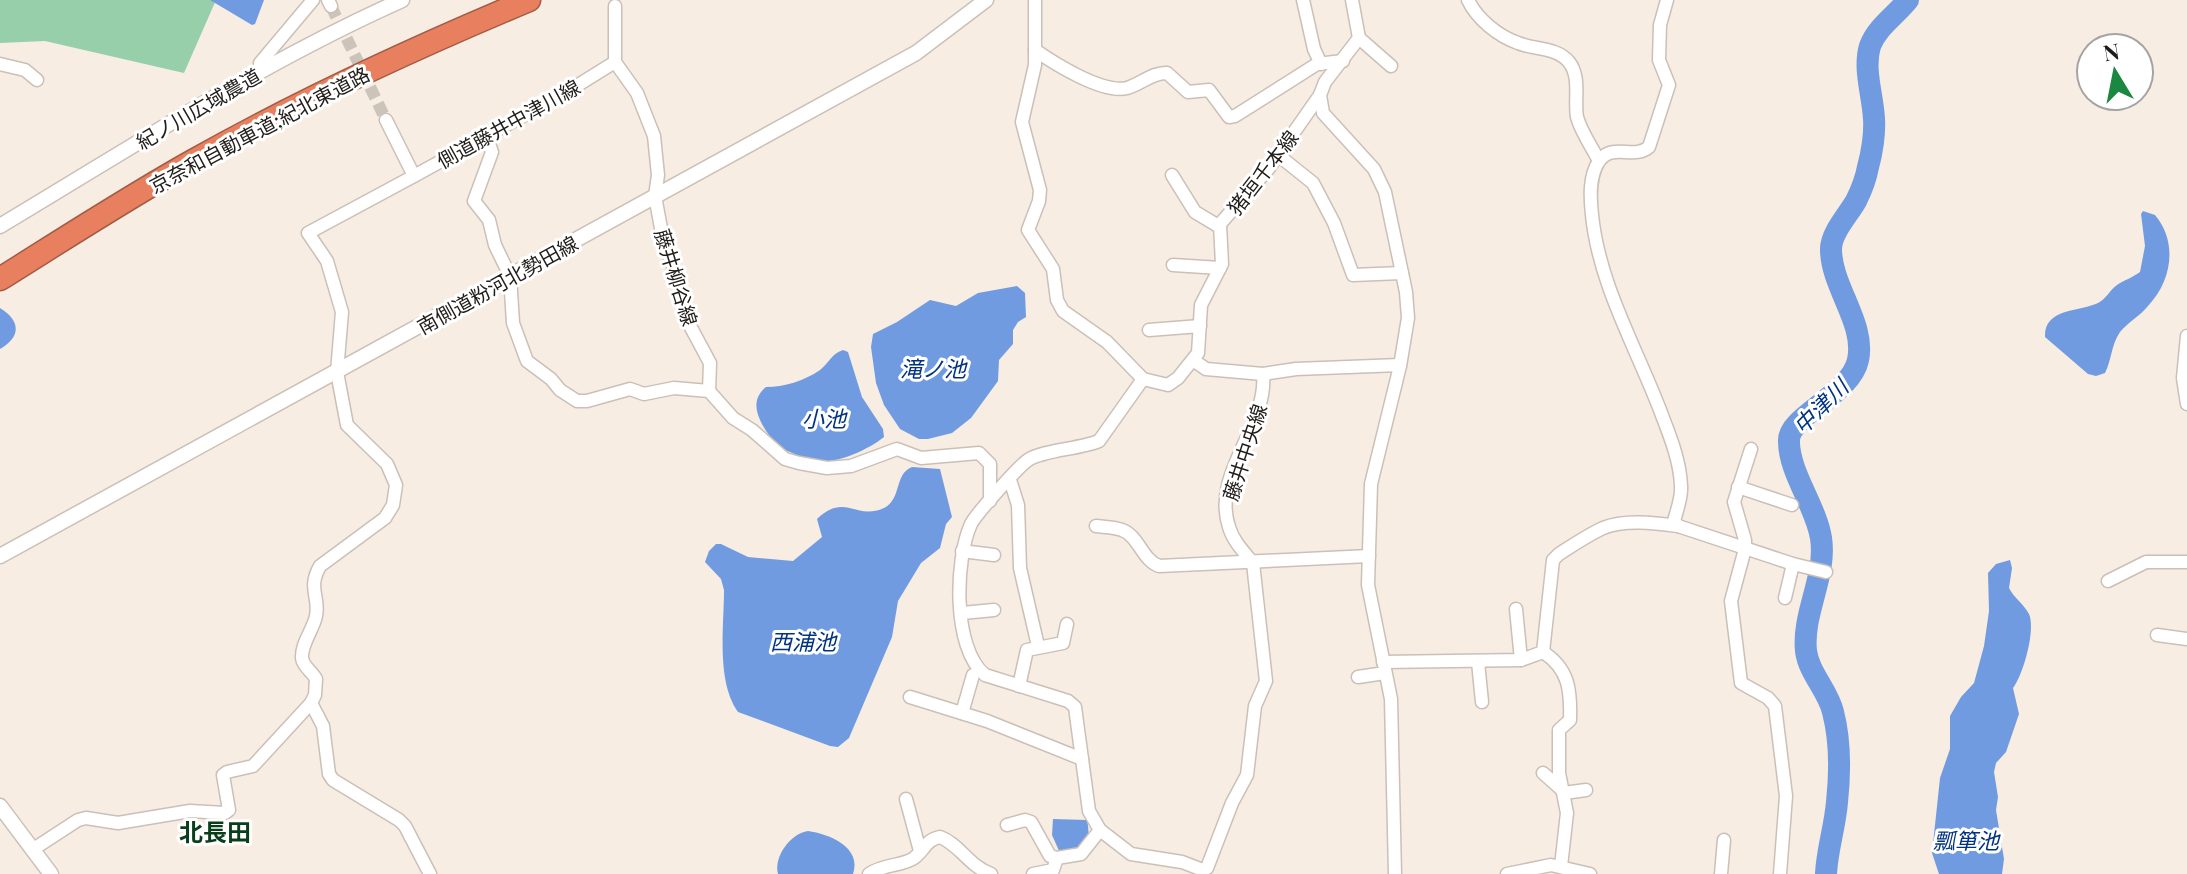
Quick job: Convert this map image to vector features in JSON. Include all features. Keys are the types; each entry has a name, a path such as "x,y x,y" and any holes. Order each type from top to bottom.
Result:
{"highway":[{"name":"京奈和自動車道;紀北東道路","path":"0,279 193,161 279,114 384,63 529,0"}],"street":[{"path":"260,71 260,63 313,0"},
{"name":"紀ノ川広域農道","path":"0,226 260,71 330,32 402,0"},
{"name":"南側道粉河北勢田線","path":"0,556 916,53 986,0"},
{"path":"1035,0 1035,50 1022,122 1040,190 1028,230 1053,269 1057,300 1063,311 1107,342 1143,379 1168,385 1193,360"},
{"path":"1303,0 1314,49 1321,64"},
{"path":"1352,0 1359,38 1391,66"},
{"path":"1468,0 1475,13 1497,31 1518,43 1558,54 1569,61 1573,69 1577,116 1599,161 1590,195 1601,267 1673,443 1682,488 1674,521 1678,526"},
{"path":"1599,161 1614,151 1640,153 1649,147 1669,85 1659,60 1660,25 1667,0"},
{"path":"615,6 615,62"},
{"name":"猪垣千本線","path":"1193,360 1198,353 1201,305 1222,264 1220,227 1278,155 1320,95 1325,82 1359,38"},
{"path":"1035,50 1097,85 1116,90 1164,72 1172,75"},
{"path":"1165,62 1188,92 1209,90 1228,119 1321,64 1343,61"},
{"name":"藤井柳谷線","path":"615,62 637,93 654,136 658,175 655,196 663,239 688,322 710,363 709,391"},
{"name":"側道藤井中津川線","path":"386,120 414,176 615,62"},
{"path":"0,64 25,70 37,80"},
{"path":"1320,95 1323,113 1368,161 1385,192 1408,318 1400,365 1371,484 1368,585 1391,699 1395,874"},
{"path":"486,136 492,152 474,201 489,220 495,245 510,276 513,323 527,361 560,390 577,401 604,398 630,389 644,394 674,388 709,391 733,418 785,459 827,468 851,466 897,449 921,458 979,453 990,464 990,501"},
{"path":"1278,155 1313,183 1334,223 1353,275 1402,273"},
{"path":"1172,175 1195,212 1220,227"},
{"path":"32,850 86,818 118,823 190,811 225,813 229,810 223,775 253,766 311,703 316,679 302,663 302,654 317,613 312,589 317,572 320,566 385,518 393,505 396,485 387,464 347,425 337,372 342,312 327,261 308,233 414,176"},
{"path":"1173,265 1220,268"},
{"path":"1149,330 1200,326"},
{"path":"2187,336 2183,378 2187,404"},
{"name":"藤井中央線","path":"1193,360 1206,369 1263,374 1264,386 1252,430 1241,450 1226,495 1228,525 1251,561 1266,681 1255,706 1247,775 1203,872"},
{"path":"1263,374 1296,369 1400,365"},
{"path":"629,374 630,389"},
{"path":"1143,379 1099,441 1029,459 973,519 962,551 959,582 962,613 969,653 978,670 1072,703 1077,713 1089,811 1100,830 1131,854 1182,862 1203,872"},
{"path":"1751,449 1734,502 1745,549 1731,601 1741,683 1768,698 1775,706 1786,796 1780,874"},
{"path":"1010,480 1018,505 1020,568 1038,646"},
{"path":"1738,487 1792,505"},
{"path":"1543,652 1551,568 1559,554 1613,525 1678,526 1826,572"},
{"path":"1096,526 1123,530 1153,564 1159,566 1369,556"},
{"path":"962,551 994,555"},
{"path":"2108,581 2146,562 2187,562"},
{"path":"1785,598 1795,564"},
{"path":"1516,609 1521,660"},
{"path":"962,613 994,610"},
{"path":"1019,686 1027,650 1063,643 1067,624"},
{"path":"2157,635 2187,639"},
{"path":"1358,677 1384,668 1521,660 1543,652"},
{"path":"1543,652 1563,668 1570,720 1559,730 1559,773 1567,813 1557,868"},
{"path":"1478,662 1482,702"},
{"path":"962,713 973,675"},
{"path":"910,697 962,713 1082,759"},
{"path":"311,703 325,734 329,774 333,780 399,820 430,874"},
{"path":"1543,773 1564,792 1586,790"},
{"path":"906,799 920,851"},
{"path":"0,806 51,874"},
{"path":"1007,825 1025,820 1031,822 1055,868"},
{"path":"1033,874 1055,868 1081,854 1100,830"},
{"path":"869,874 885,865 914,859 930,841 940,837 986,873"},
{"path":"1721,874 1724,840"},
{"path":"1507,874 1557,868 1590,874"}],"green space":[{"path":"0,0 216,0 184,73 45,41 0,43"}],"water":[{"path":"210,0 264,0 252,25"},
{"path":"2143,211 2155,215 2167,237 2167,273 2145,310 2120,332 2105,373 2096,376 2088,374 2045,337 2046,328 2056,316 2098,303 2117,285 2140,272 2145,246"},
{"name":"滝ノ池","path":"1017,286 1025,293 1026,317 1018,322 1013,330 1013,344 999,360 998,381 971,418 952,433 928,439 919,439 900,429 884,405 876,383 871,347 873,334 930,300 956,306 978,293"},
{"path":"0,308 12,318 16,329 12,339 0,349"},
{"name":"小池","path":"843,350 848,352 862,397 883,429 884,437 852,455 825,462 812,461 780,449 760,419 757,410 759,394 766,387 794,383 814,374"},
{"name":"西浦池","path":"912,467 940,469 952,517 946,524 940,548 921,563 898,601 892,637 849,738 838,747 830,746 738,712 731,699 724,670 724,590 721,579 705,562 709,551 716,544 721,544 748,557 793,561 822,537 817,519 827,511 843,507 866,511 884,508 893,499 906,470"},
{"name":"瓢箪池","path":"2010,560 2009,588 2029,614 2031,630 2024,663 2013,688 2019,714 2006,752 1996,763 1994,772 2004,859 2002,874 1939,874 1932,853 1940,778 1950,749 1950,716 1974,683 1984,646 1989,611 1988,573 1996,564"},
{"path":"1053,819 1087,820 1088,835 1084,846 1060,853 1052,835"},
{"path":"808,831 834,839 848,849 855,865 853,874 778,874 778,860 785,847 795,836"}],"waterway":[{"name":"中津川","path":"1826,874 1837,802 1838,745 1833,712 1806,651 1808,623 1821,566 1821,538 1793,464 1789,440 1799,422 1844,383 1858,360 1857,332 1836,277 1831,249 1837,230 1860,193 1871,156 1874,125 1868,73 1870,46 1882,27 1908,0"}],"tunnel":[{"path":"331,6 386,120"}],"district":[{"name":"北長田","path":"215,831"}]}
